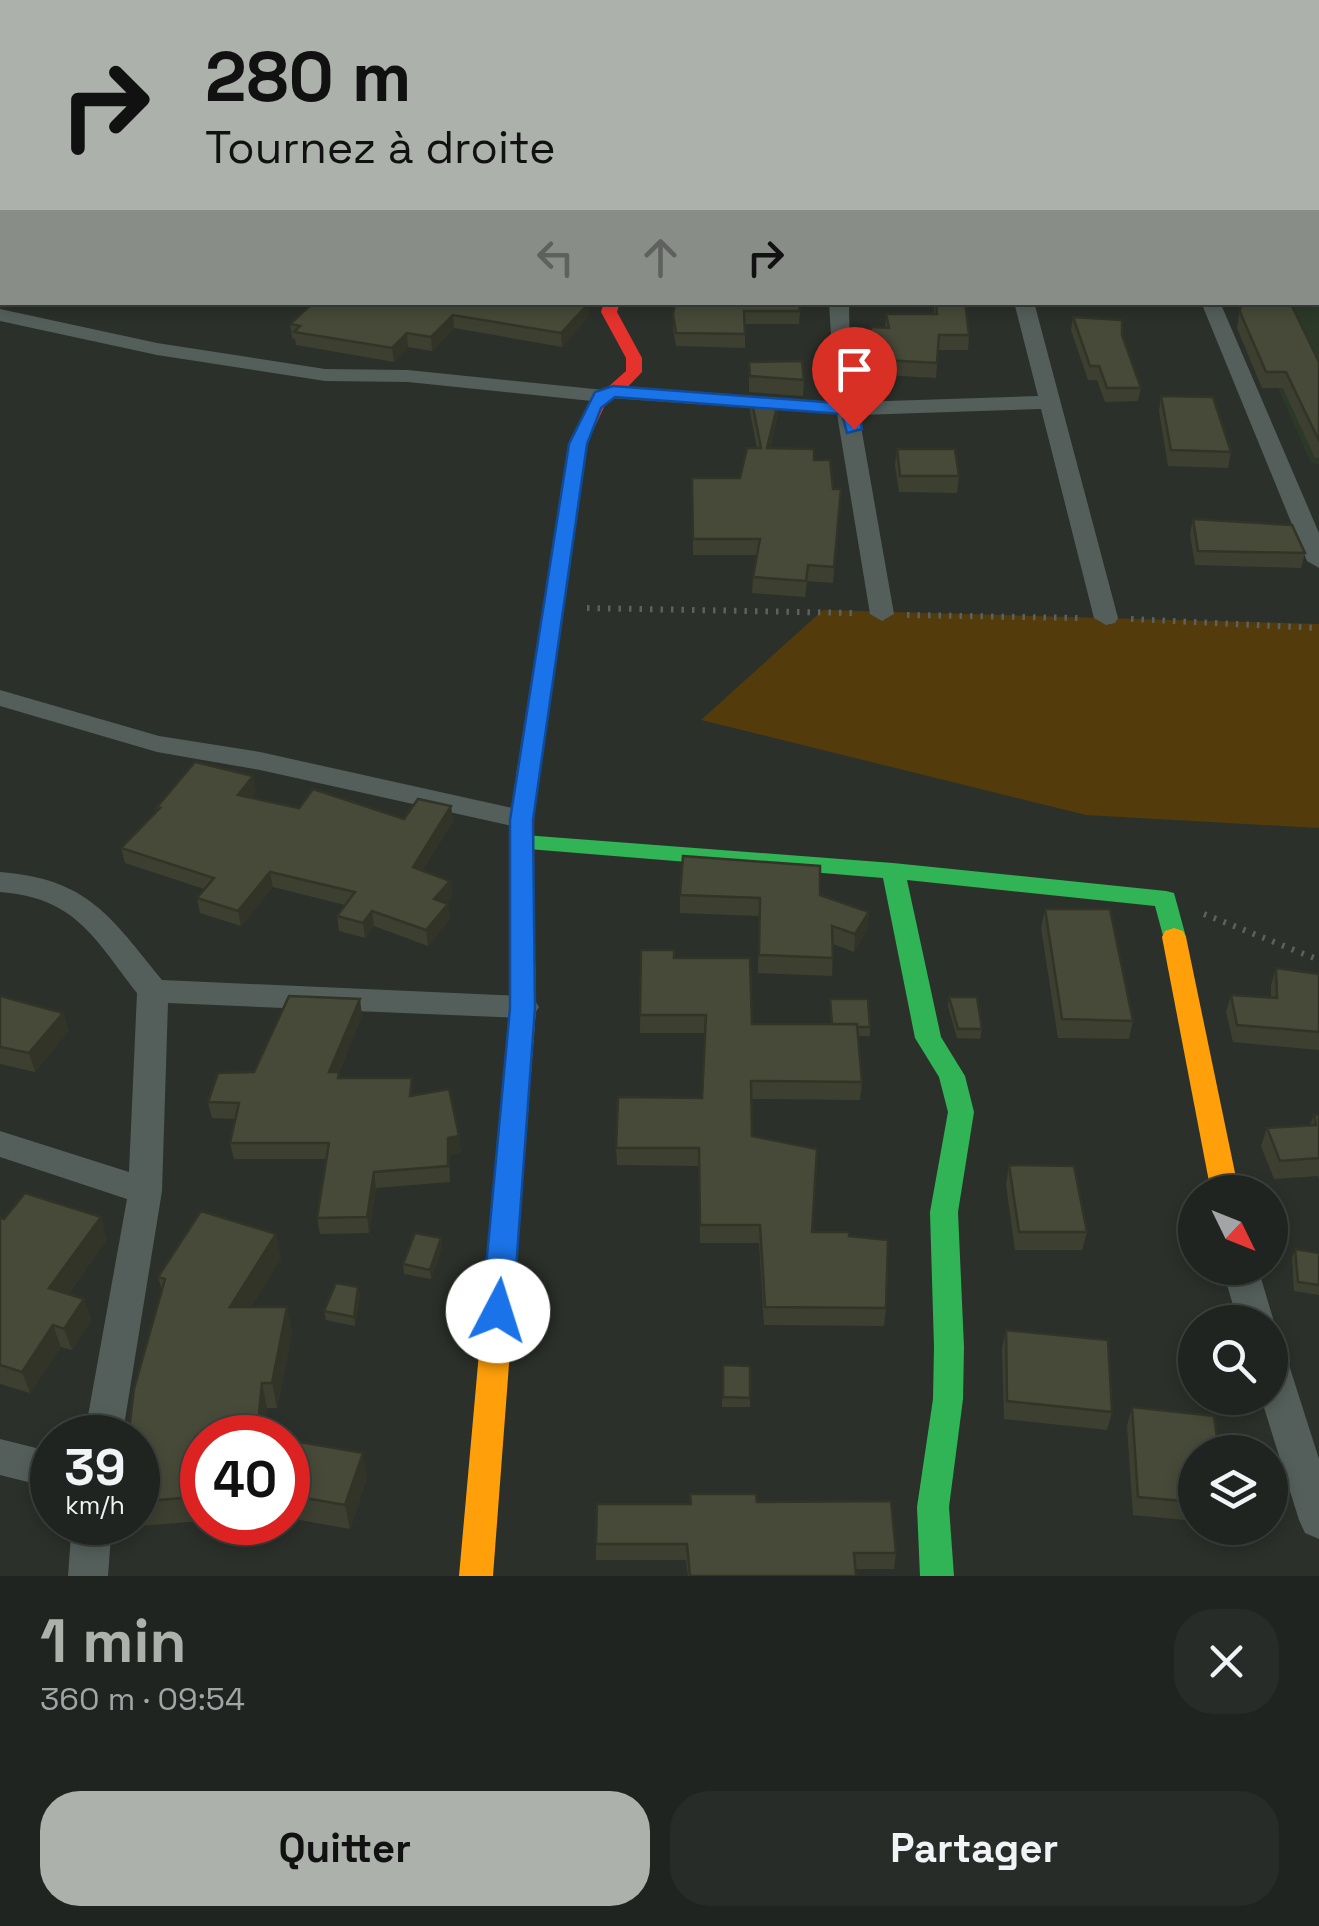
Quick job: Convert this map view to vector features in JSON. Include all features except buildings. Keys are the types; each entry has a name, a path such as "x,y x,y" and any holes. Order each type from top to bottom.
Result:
{"street":[{"path":"476,1576 522,1008 523,831 550,608 578,444 607,394 634,372 634,358 608,312 611,305"},
{"path":"839,305 840,369 850,409 882,614"},
{"path":"1025,305 1106,618"},
{"path":"1211,305 1319,561"},
{"path":"0,315 158,348 326,376 426,378 850,409 1050,402"},
{"path":"0,698 157,744 260,761 523,831 1166,899 1222,1175"},
{"path":"894,870 928,1038 952,1076 961,1112 944,1212 948,1364 932,1506 937,1576"},
{"path":"0,882 60,889 106,927 154,991 146,1191 107,1415"},
{"path":"154,991 522,1008"},
{"path":"0,1144 146,1191"},
{"path":"1286,1415 1319,1520"},
{"path":"0,1457 30,1464"},
{"path":"88,1576 90,1545"}],"path":[{"path":"550,608 1106,618 1319,628"},
{"path":"1166,899 1319,960"}],"shaded area":[{"path":"1242,305 1319,305 1319,464 1311,463"},
{"path":"823,610 1319,624 1319,828 1086,815 701,720"}],"traffic: fast":[{"path":"524,843 893,871 1166,899 1174,937"},
{"path":"893,871 928,1038 952,1076 961,1112 944,1212 949,1347 948,1399 933,1507 937,1576"}],"traffic: slow":[{"path":"476,1576 523,1007 521,819 528,770"},
{"path":"1174,937 1222,1175"}],"traffic: jam":[{"path":"528,770 578,443 601,396 613,392 634,372 634,358 609,312 611,305"}],"route":[{"path":"498,1311 522,1008 521,820 568,501 578,444 592,408 601,396 613,392 850,409 854,429"}]}
